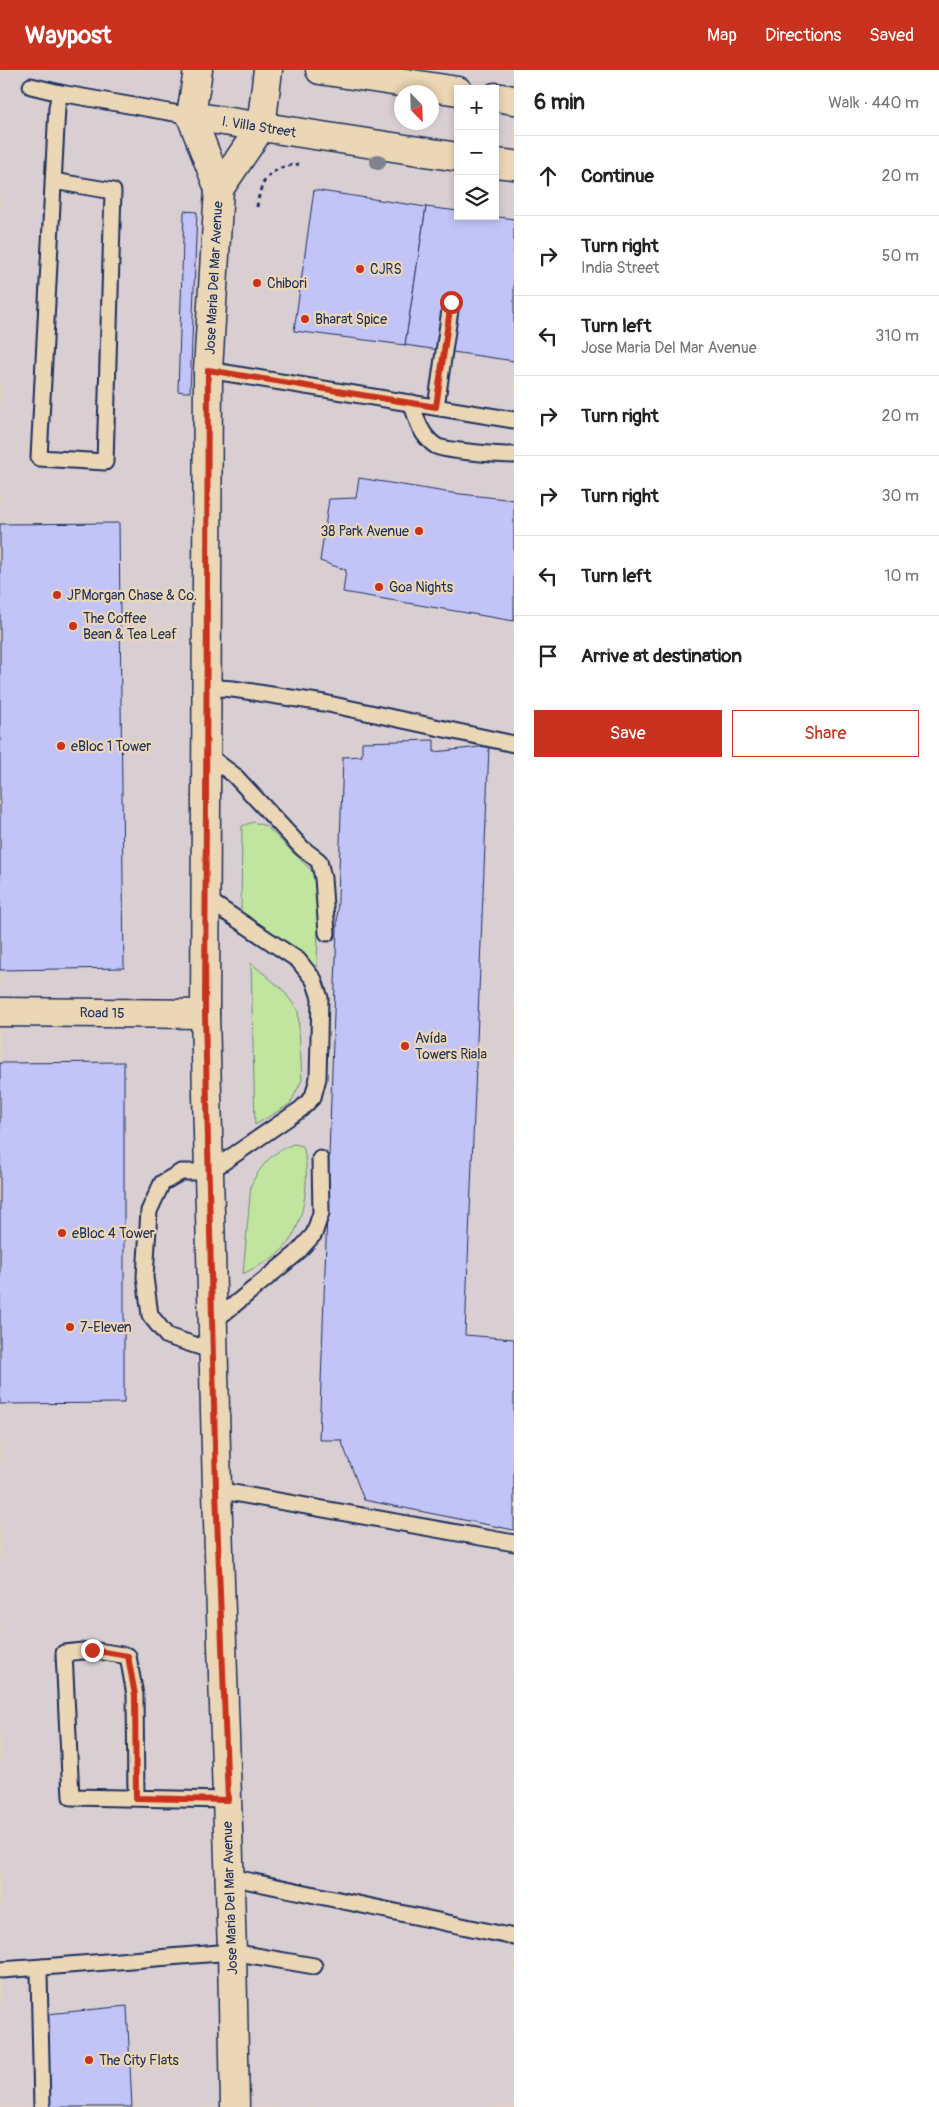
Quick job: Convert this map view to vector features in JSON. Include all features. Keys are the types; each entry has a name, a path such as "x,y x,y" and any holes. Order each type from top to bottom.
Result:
{"street":[{"name":"Jose Maria Del Mar Avenue","path":"198,70 191,116 219,189 208,370 205,1014 216,1490 228,1800 235,2107"},
{"name":"Jose Maria Del Mar Avenue","path":"219,189 261,127 268,70"},
{"path":"320,70 371,74 454,90"},
{"path":"499,98 514,100"},
{"name":"I. Villa Street","path":"191,116 454,156"},
{"path":"499,163 514,165"},
{"name":"Road 15","path":"0,1012 205,1014"}],"lane":[{"name":"I. Villa Street","path":"31,86 60,94 191,116"},
{"path":"53,181 113,191 105,462 39,458 53,181 57,107 60,94"},
{"path":"436,407 451,302"},
{"path":"208,370 514,420"},
{"path":"412,403 419,427 437,446 473,452 514,455"},
{"path":"206,688 233,689 324,703 514,744"},
{"path":"206,754 234,775 302,848 319,860 323,878 327,933"},
{"path":"205,898 298,960 314,980 320,998 318,1078 313,1097 301,1110 209,1172 181,1172 162,1183 149,1211 145,1277 150,1315 168,1336 213,1351"},
{"path":"213,1322 296,1254 314,1234 321,1213 320,1159"},
{"path":"216,1490 514,1543"},
{"path":"136,1798 135,1695 128,1656 92,1650 64,1652 71,1797 228,1800"},
{"path":"230,1877 514,1937"},
{"path":"2,1970 232,1952 314,1966"},
{"path":"42,2107 39,1973 43,1967"}],"path":[{"path":"257,206 260,187 265,178 278,169 303,164"}],"shaded area":[{"path":"0,70 514,70 514,2107 0,2107"}],"green space":[{"path":"253,822 266,826 316,875 319,886 317,969 241,915 242,826"},
{"path":"251,963 282,989 298,1010 302,1080 290,1104 255,1125"},
{"path":"294,1144 303,1146 306,1172 304,1202 295,1231 280,1252 243,1274 251,1185 268,1160 280,1150"}],"building":[{"name":"CJRS","path":"314,190 426,207 405,345 294,331"},
{"path":"426,207 454,210 454,220 499,220 499,217 514,219 514,361 405,345"},
{"path":"184,211 197,212 190,392 178,391"},
{"name":"38 Park Avenue","path":"359,478 452,493 514,500 514,621 343,592 346,570 320,561 329,499 356,498"},
{"name":"eBloc 1 Tower","path":"119,523 124,968 0,970 0,524"},
{"name":"Avída Towers Riala","path":"434,740 434,752 489,746 465,1335 514,1339 514,1530 364,1500 341,1440 319,1440 343,757 362,756 362,742"},
{"name":"eBloc 4 Tower","path":"124,1062 124,1403 0,1404 0,1063"},
{"name":"The City Flats","path":"127,2006 132,2107 49,2107 47,2014"}],"place":[{"name":"CJRS","path":"360,269"},
{"name":"Chibori","path":"257,283"},
{"name":"Bharat Spice","path":"305,319"},
{"name":"38 Park Avenue","path":"419,531"},
{"name":"Goa Nights","path":"379,587"},
{"name":"JPMorgan Chase & Co.","path":"57,595"},
{"name":"The Coffee Bean & Tea Leaf","path":"73,626"},
{"name":"eBloc 1 Tower","path":"61,746"},
{"name":"Avída Towers Riala","path":"405,1046"},
{"name":"eBloc 4 Tower","path":"62,1233"},
{"name":"7-Eleven","path":"70,1327"},
{"name":"The City Flats","path":"89,2060"}],"route":[{"path":"92,1650 128,1656 135,1695 136,1798 228,1800 216,1490 205,1014 208,370 316,386 436,407 451,302"}]}
